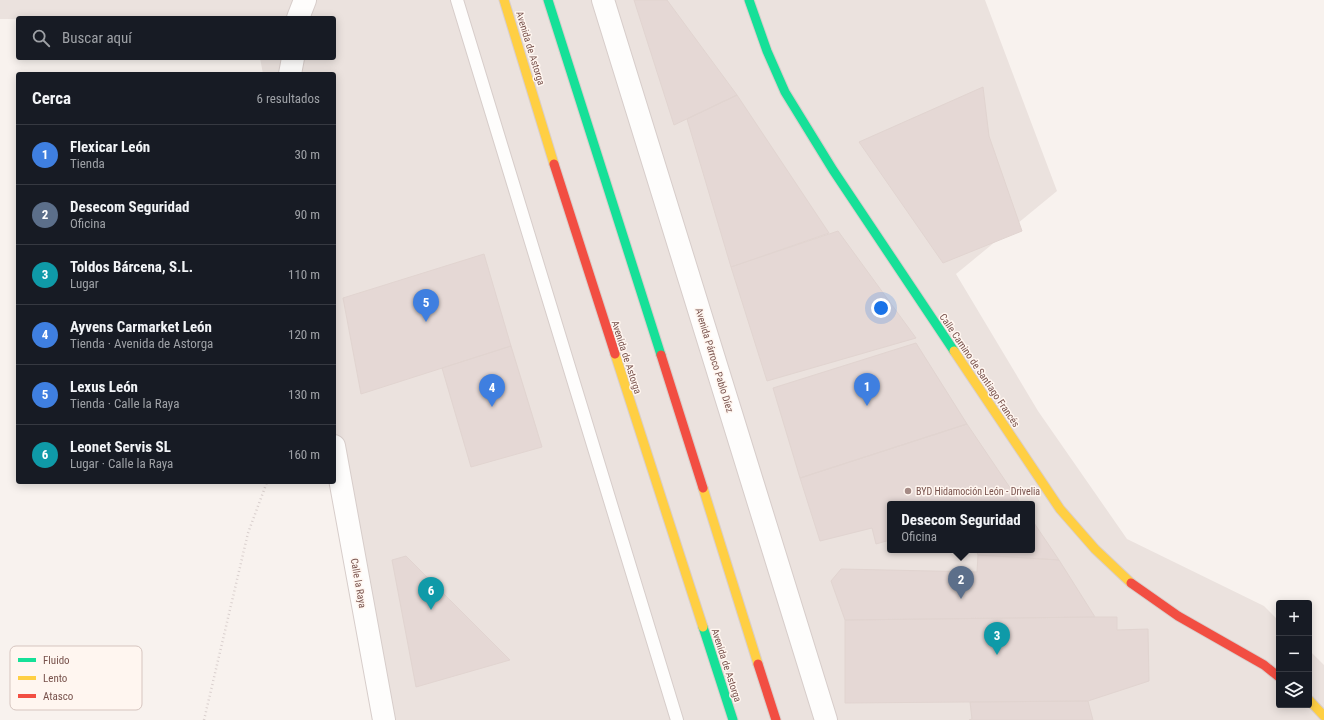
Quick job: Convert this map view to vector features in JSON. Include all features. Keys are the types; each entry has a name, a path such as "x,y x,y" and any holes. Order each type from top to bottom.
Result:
{"main road":[{"path":"495,0 565,200"},
{"name":"Avenida de Astorga","path":"504,0 565,200 733,720"},
{"path":"548,0 776,720"},
{"name":"Calle Camino de Santiago Francés","path":"749,0 767,52 785,92 833,170 1060,509 1095,549 1127,580 1178,616 1234,647 1264,665 1276,675"},
{"path":"704,630 726,720"},
{"path":"1312,703 1324,716"}],"street":[{"path":"299,16 305,0"},
{"name":"Avenida Párroco Pablo Díez","path":"603,0 826,720"},
{"path":"290,72 292,60"},
{"name":"Calle la Raya","path":"336,457 384,720"}],"lane":[{"path":"457,0 677,720"}],"path":[{"path":"204,720 248,533 266,484"}],"shaded area":[{"path":"0,0 985,0 1057,191 956,274 1038,411 1127,539 1264,606 1276,618 1276,708 1312,708 1312,653 1324,665 1324,720 389,720 336,448 336,72 263,72 260,60 336,60 336,16 16,16 16,19 0,19"}],"building":[{"path":"634,0 667,0 737,95 674,125"},
{"path":"983,87 989,136 1022,231 943,263 859,142"},
{"path":"737,95 829,233 731,267 687,119"},
{"path":"838,231 916,338 767,381 731,267"},
{"path":"484,254 511,346 361,394 343,298"},
{"path":"916,343 967,424 800,478 773,388"},
{"path":"511,346 542,447 471,467 442,368"},
{"name":"BYD Hidamoción León - Drivelia","path":"967,424 1019,501 887,501 887,541 876,544 872,528 820,541 800,478"},
{"name":"BYD Hidamoción León - Drivelia","path":"1035,524 1059,560 978,555 977,553 1035,553"},
{"path":"978,555 1059,560 1095,617 845,620 831,581 841,569 977,572"},
{"path":"406,556 510,660 416,687 392,560"},
{"path":"1117,617 1117,630 1148,629 1149,681 1088,701 845,703 845,620"},
{"path":"1088,701 1093,720 969,720 972,719 970,702"}],"traffic: fast":[{"path":"548,0 661,355"},
{"path":"749,0 767,51 785,92 833,170 954,351"},
{"path":"703,627 733,720"}],"traffic: slow":[{"path":"504,0 554,164"},
{"path":"954,351 1060,509 1095,549 1131,583"},
{"path":"615,354 703,627"},
{"path":"703,488 758,664"},
{"path":"1312,703 1324,716"}],"traffic: jam":[{"path":"554,164 615,354"},
{"path":"661,355 703,488"},
{"path":"1131,583 1178,616 1264,665 1276,675"},
{"path":"758,664 776,720"}],"place":[{"name":"Lexus León","path":"426,322"},
{"name":"Flexicar León","path":"867,406"},
{"name":"Ayvens Carmarket León","path":"492,407"},
{"name":"BYD Hidamoción León - Drivelia","path":"908,491"},
{"name":"Desecom Seguridad","path":"961,599"},
{"name":"Leonet Servis SL","path":"431,610"},
{"name":"Toldos Bárcena, S.L.","path":"997,655"}]}
